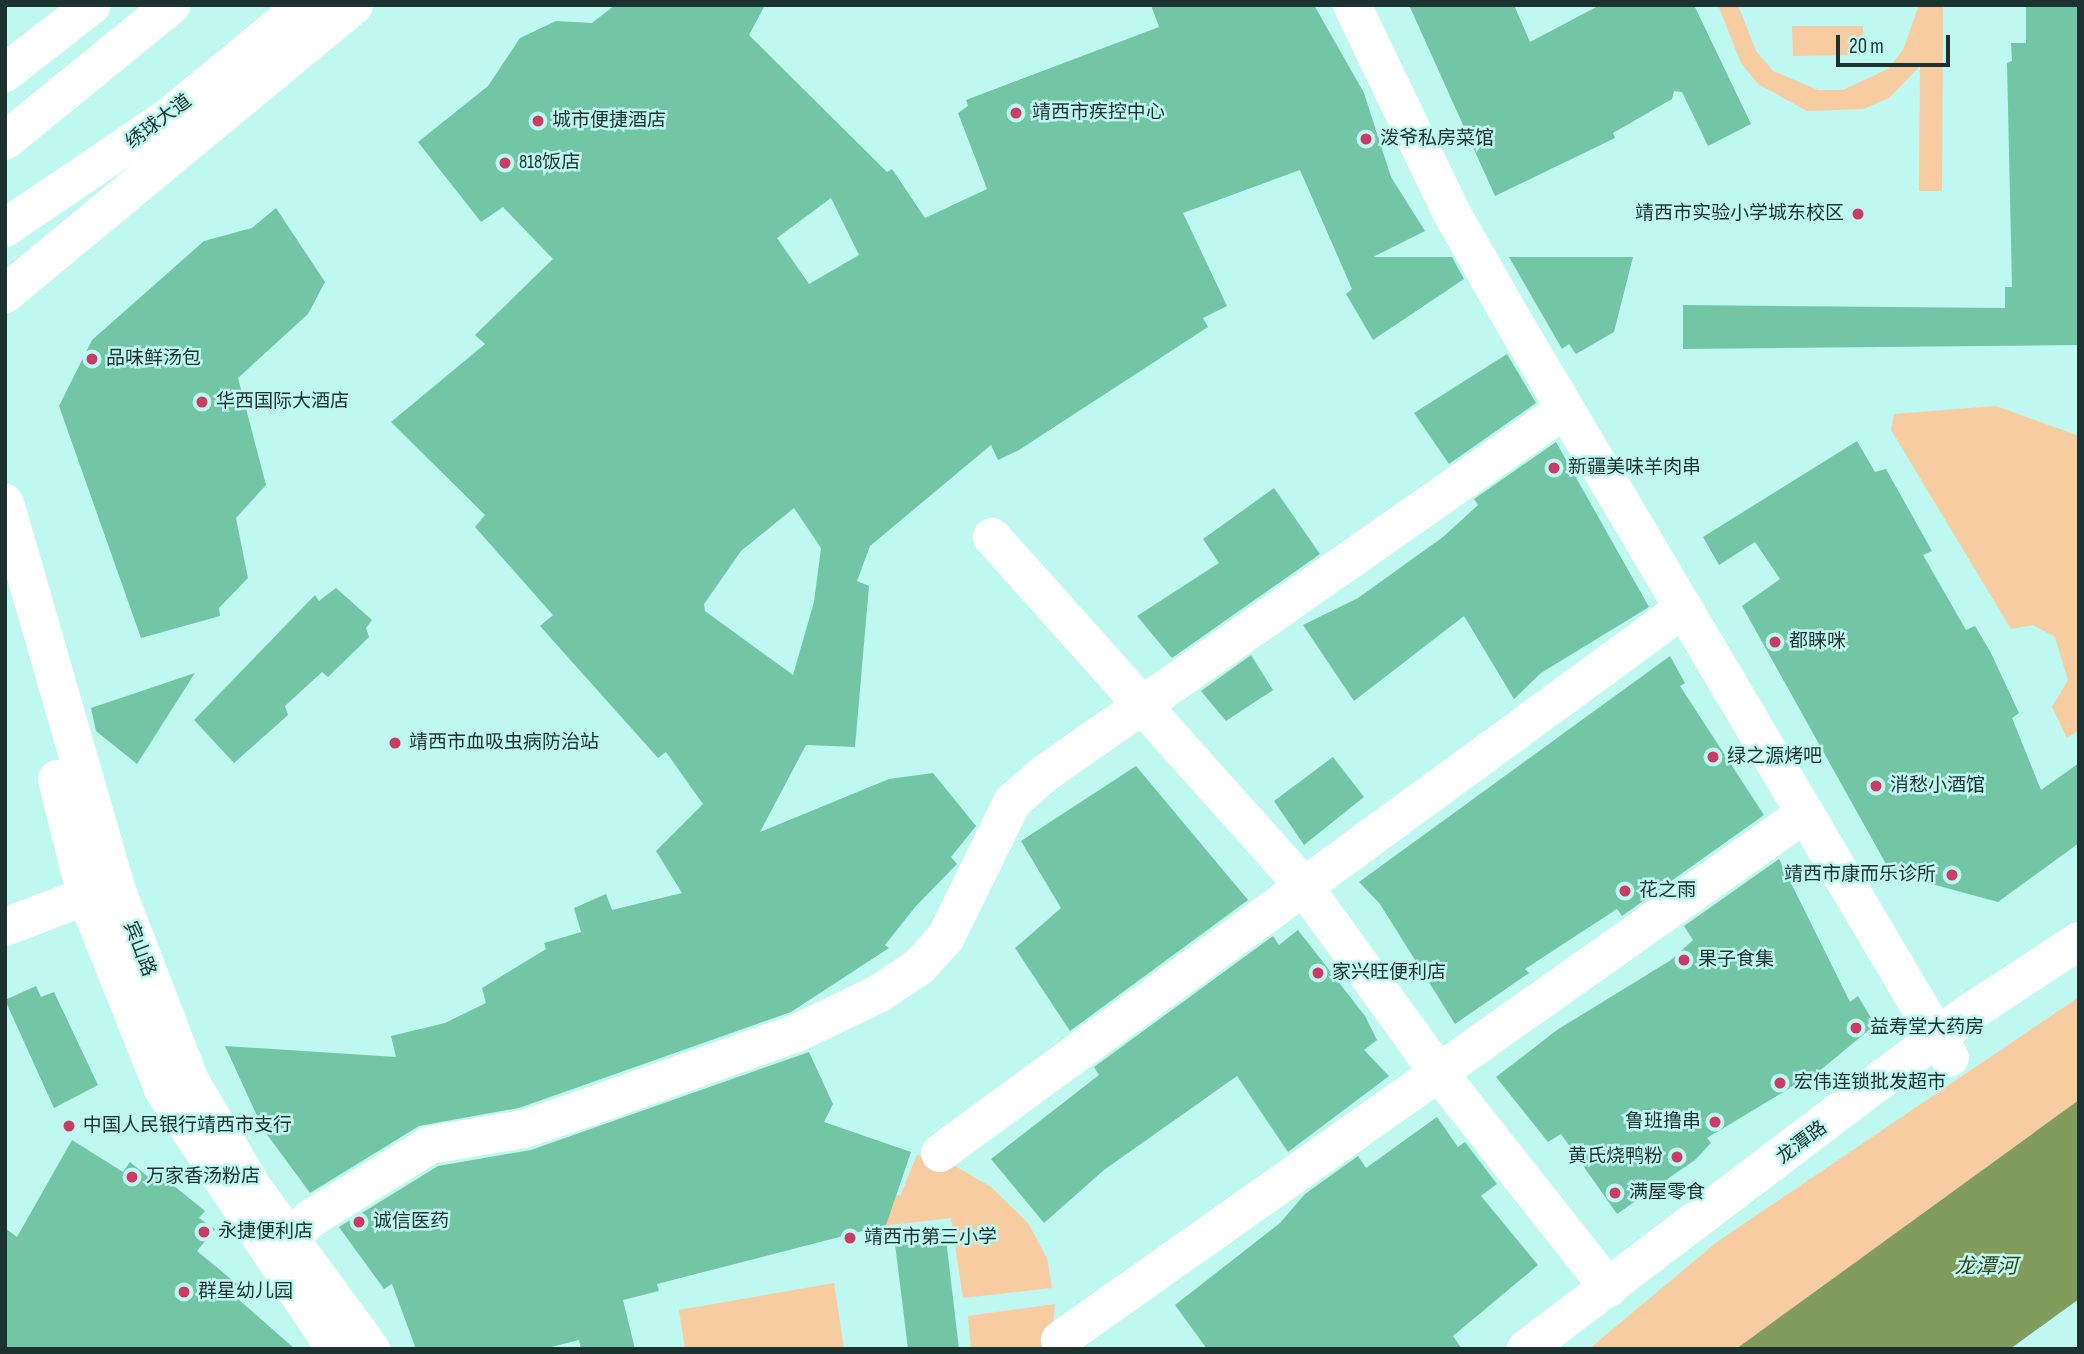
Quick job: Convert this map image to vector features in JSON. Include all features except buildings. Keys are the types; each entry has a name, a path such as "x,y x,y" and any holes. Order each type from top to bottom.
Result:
{"street":[{"path":"5,73 92,5"},
{"path":"5,141 172,5"},
{"name":"绣球大道","path":"5,228 170,116 304,5"},
{"path":"5,294 354,5"},
{"path":"1352,5 1450,209 1564,410 1806,813 1951,1043"},
{"path":"1367,5 1488,256 1951,1043"},
{"path":"292,1238 310,1219 430,1145 524,1129 799,1031 878,994 920,967 946,937 1012,802 1564,410"},
{"name":"宾山路","path":"5,503 85,789 147,970 197,1093 232,1156 371,1349"},
{"path":"992,537 1302,884 1439,1073 1609,1288"},
{"name":"宾山路","path":"5,592 86,896 163,1089 335,1349"},
{"path":"940,1153 1302,884 1683,609"},
{"path":"1060,1340 1806,813"},
{"path":"5,927 86,896"},
{"name":"龙潭路","path":"1556,1349 1951,1043 2079,940"},
{"name":"龙潭路","path":"1526,1349 1951,1043 2079,974"}],"shaded area":[{"path":"1718,5 1738,5 1756,51 1773,71 1818,90 1843,90 1888,69 1903,50 1919,5 1943,5 1942,191 1919,191 1920,66 1889,98 1863,109 1807,111 1758,84 1741,63"},
{"path":"1792,26 1863,26 1863,55 1793,56"},
{"path":"1996,406 2079,436 2079,730 2067,738 2052,707 2068,680 2055,637 2033,625 2011,629 1891,430 1894,414"},
{"path":"2079,997 2079,1298 2003,1349 1589,1349 1717,1242"},
{"path":"917,1155 955,1166 991,1187 1028,1223 1047,1258 1052,1288 963,1298 951,1218 866,1228 859,1186 900,1196"},
{"path":"834,1283 844,1349 685,1349 679,1310"},
{"path":"1055,1304 1052,1335 1042,1349 971,1349 968,1316"}],"water":[{"name":"龙潭河","path":"2079,1100 2079,1299 2010,1349 1736,1349"}],"place":[{"name":"靖西市疾控中心","path":"1016,113"},
{"name":"城市便捷酒店","path":"538,121"},
{"name":"泼爷私房菜馆","path":"1366,139"},
{"name":"818饭店","path":"505,163"},
{"name":"靖西市实验小学城东校区","path":"1858,214"},
{"name":"品味鲜汤包","path":"92,359"},
{"name":"华西国际大酒店","path":"202,402"},
{"name":"新疆美味羊肉串","path":"1554,468"},
{"name":"都睐咪","path":"1775,642"},
{"name":"靖西市血吸虫病防治站","path":"395,743"},
{"name":"绿之源烤吧","path":"1713,757"},
{"name":"消愁小酒馆","path":"1876,786"},
{"name":"靖西市康而乐诊所","path":"1952,875"},
{"name":"花之雨","path":"1625,891"},
{"name":"果子食集","path":"1684,960"},
{"name":"家兴旺便利店","path":"1318,973"},
{"name":"益寿堂大药房","path":"1856,1028"},
{"name":"宏伟连锁批发超市","path":"1780,1083"},
{"name":"鲁班撸串","path":"1715,1122"},
{"name":"中国人民银行靖西市支行","path":"69,1126"},
{"name":"黄氏烧鸭粉","path":"1677,1157"},
{"name":"万家香汤粉店","path":"132,1177"},
{"name":"满屋零食","path":"1615,1193"},
{"name":"诚信医药","path":"359,1222"},
{"name":"永捷便利店","path":"204,1232"},
{"name":"靖西市第三小学","path":"850,1238"},
{"name":"群星幼儿园","path":"184,1292"}]}
